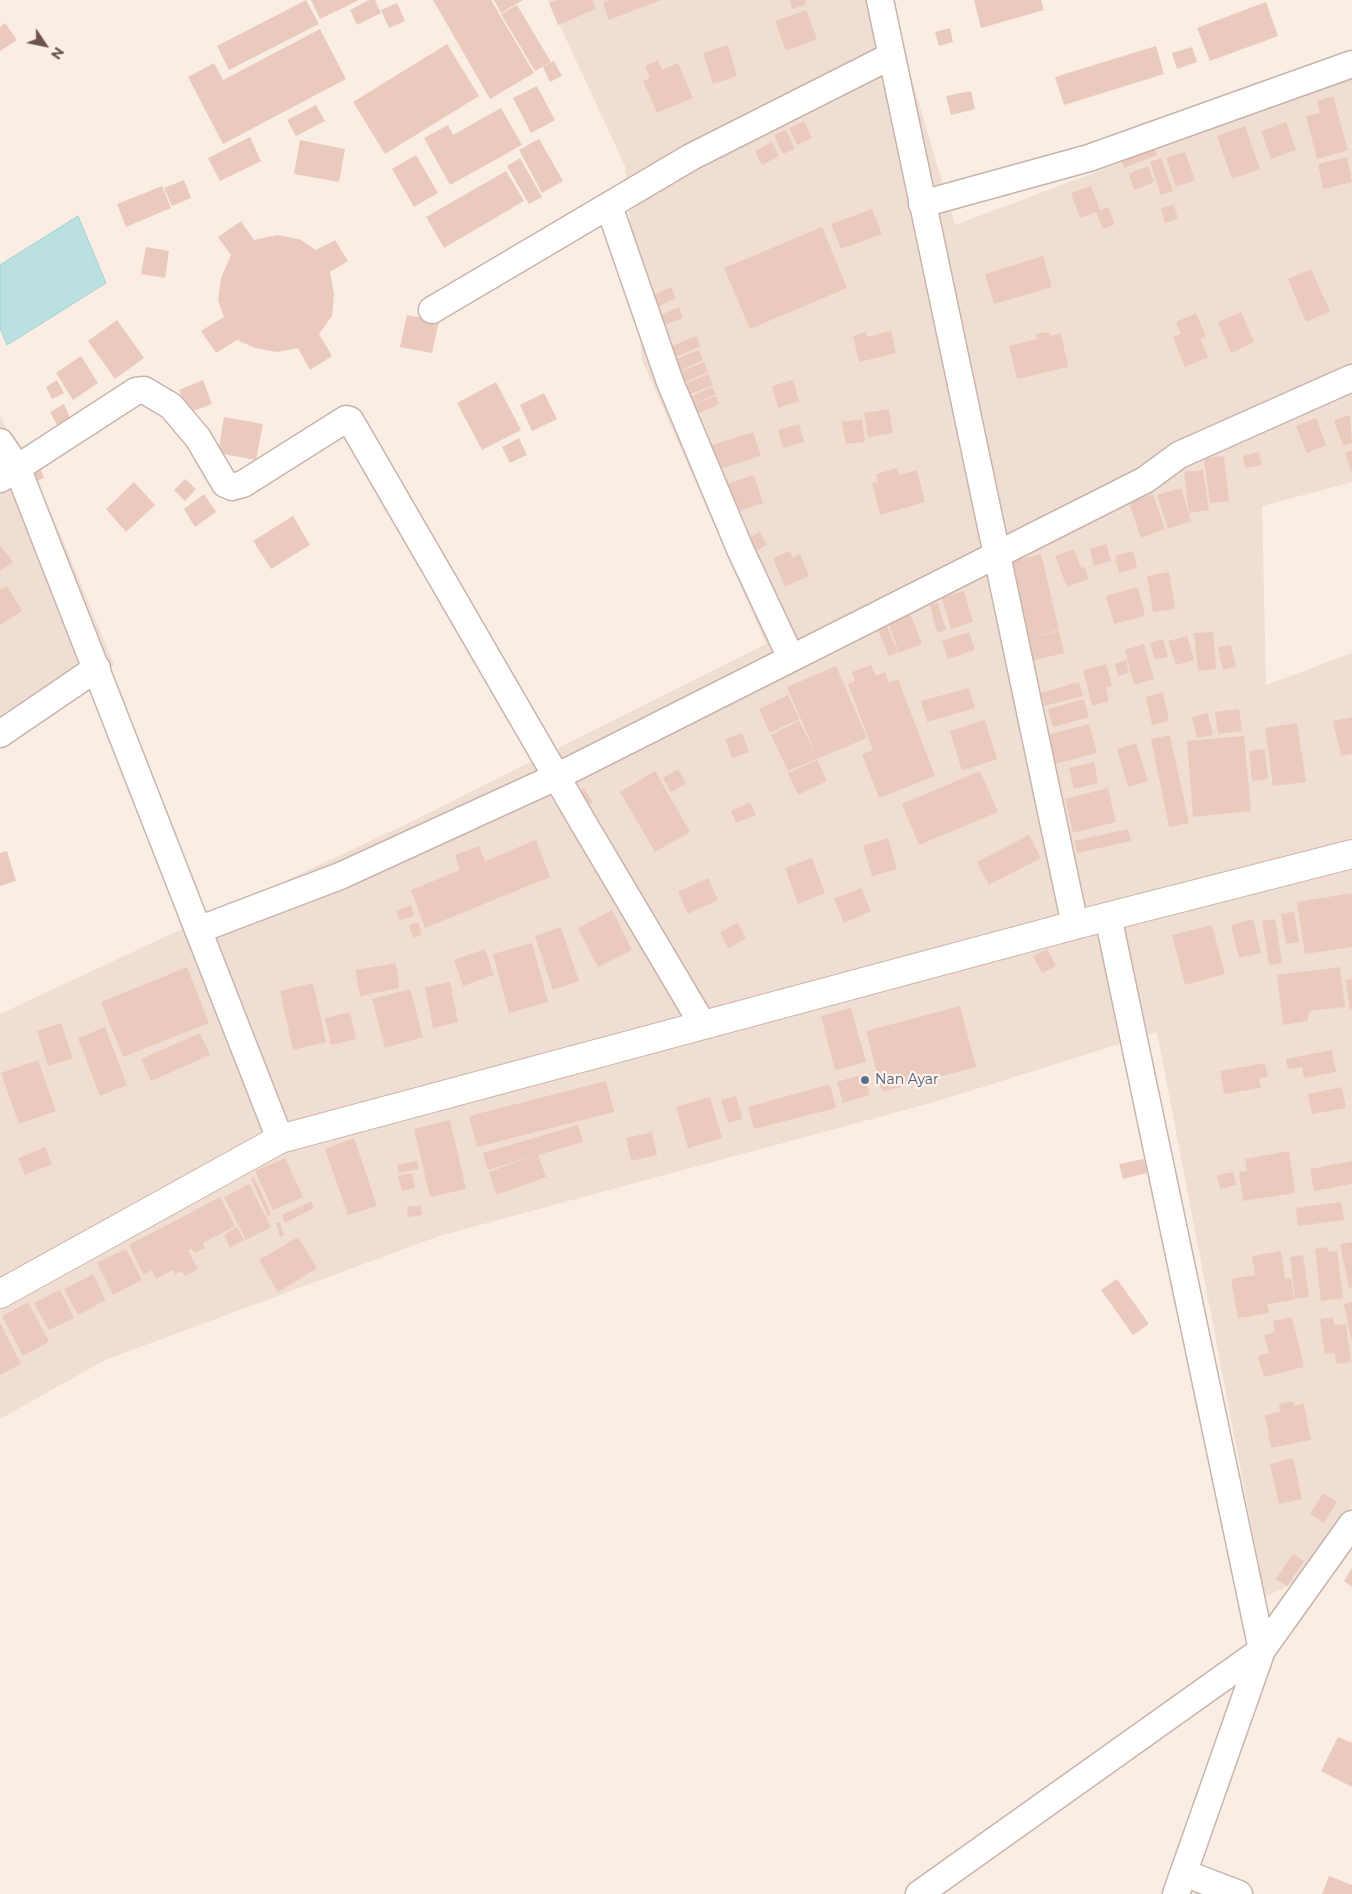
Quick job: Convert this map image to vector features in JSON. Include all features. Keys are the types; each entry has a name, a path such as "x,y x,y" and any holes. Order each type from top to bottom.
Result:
{"main road":[{"path":"0,1294 280,1139 1074,925 1352,854"}],"street":[{"path":"880,0 1074,925"},
{"path":"432,310 690,157 891,56"},
{"path":"922,204 1089,158 1352,64"},
{"path":"608,206 670,382 740,549 791,658"},
{"path":"198,930 340,876 556,777 1145,480 1180,455 1352,378"},
{"path":"8,473 136,391 144,390 171,406 198,438 226,484 232,487 242,484 346,419 350,420 556,777 703,1025"},
{"path":"0,442 8,473 97,668 280,1139"},
{"path":"0,734 97,668"},
{"path":"1108,916 1262,1650"},
{"path":"1239,1894 1180,1883 1262,1650 1352,1524"},
{"path":"919,1894 1262,1650"}],"shaded area":[{"path":"548,0 893,0 899,36 955,225 1352,76 1352,482 1262,506 1266,685 1352,653 1352,1506 1302,1579 1265,1597 1157,1032 938,1101 439,1236 105,1360 0,1419 0,1014 411,822 766,644 642,360 625,166"},
{"path":"0,416 61,535 114,665 0,746"}],"water":[{"path":"78,216 106,283 7,345 0,328 0,265"}],"building":[{"path":"306,0 319,24 229,70 217,46"},
{"path":"311,0 359,0 320,19"},
{"path":"369,0 375,0 381,13 357,25 350,10"},
{"path":"433,0 491,0 534,73 490,99"},
{"path":"494,0 523,0 501,13"},
{"path":"557,0 592,0 596,9 558,25 549,3"},
{"path":"610,0 661,0 609,20 603,3"},
{"path":"790,0 805,0 806,5 792,9"},
{"path":"974,0 1041,0 1044,10 981,28"},
{"path":"1266,2 1278,36 1210,61 1197,28"},
{"path":"397,3 405,21 389,28 381,10"},
{"path":"517,5 551,62 535,71 501,14"},
{"path":"806,10 817,39 786,51 775,21"},
{"path":"5,23 17,40 0,51 0,27"},
{"path":"950,28 953,42 939,46 935,32"},
{"path":"320,29 346,79 223,144 188,77 214,63 223,80"},
{"path":"447,44 479,96 385,154 353,102"},
{"path":"728,45 737,76 713,84 703,53"},
{"path":"1156,46 1164,74 1064,105 1055,77"},
{"path":"1192,47 1197,62 1177,69 1172,53"},
{"path":"658,60 662,70 678,63 693,98 657,113 643,81 650,78 645,66"},
{"path":"554,61 562,76 550,82 543,67"},
{"path":"537,86 555,120 531,133 513,98"},
{"path":"971,91 975,109 951,115 946,96"},
{"path":"1333,96 1348,150 1317,159 1306,116 1320,113 1317,101"},
{"path":"316,105 325,121 296,136 287,120"},
{"path":"501,108 522,145 450,185 424,138 448,125 453,135"},
{"path":"804,121 812,138 797,145 789,128"},
{"path":"1286,122 1296,150 1271,159 1261,131"},
{"path":"1245,126 1260,169 1232,179 1217,136"},
{"path":"786,130 795,149 783,154 774,135"},
{"path":"250,137 261,161 220,181 208,158"},
{"path":"539,139 563,181 542,193 519,150"},
{"path":"300,140 345,149 339,182 294,174"},
{"path":"772,142 779,156 762,165 755,151"},
{"path":"1153,144 1157,155 1124,168 1120,156"},
{"path":"1185,152 1195,180 1176,187 1166,158"},
{"path":"416,155 438,193 414,207 392,169"},
{"path":"1347,157 1352,182 1323,189 1318,164"},
{"path":"520,158 542,197 529,204 507,166"},
{"path":"1161,158 1173,191 1161,195 1150,162"},
{"path":"1148,166 1154,182 1134,190 1129,174"},
{"path":"506,171 524,201 444,248 426,217"},
{"path":"184,180 191,198 172,206 164,188"},
{"path":"162,186 171,208 126,227 117,204"},
{"path":"1091,186 1100,210 1108,207 1115,224 1103,229 1096,212 1080,218 1071,193"},
{"path":"1174,205 1178,219 1165,223 1161,208"},
{"path":"872,209 882,234 841,249 831,224"},
{"path":"241,221 254,240 277,235 299,239 316,250 335,240 348,261 330,272 334,294 332,316 319,334 332,356 310,370 298,348 277,352 255,348 237,340 216,353 201,331 224,317 218,300 221,278 231,255 218,237"},
{"path":"822,227 847,288 750,329 724,268"},
{"path":"146,247 169,251 165,278 141,274"},
{"path":"1043,256 1052,287 994,304 985,274"},
{"path":"1311,269 1330,311 1306,322 1288,279"},
{"path":"671,287 676,298 658,307 653,296"},
{"path":"679,307 683,318 658,328 654,318"},
{"path":"1241,312 1254,342 1231,353 1218,322"},
{"path":"1196,313 1206,337 1200,339 1208,357 1185,367 1173,337 1181,334 1176,322"},
{"path":"407,315 439,321 432,353 400,347"},
{"path":"117,320 144,358 115,379 88,341"},
{"path":"891,331 896,353 859,362 853,336 866,332 867,337"},
{"path":"1049,332 1050,336 1061,333 1068,367 1017,379 1009,346 1037,339 1036,334"},
{"path":"696,336 701,346 676,357 672,346"},
{"path":"699,350 703,360 679,371 674,360"},
{"path":"81,356 98,383 73,400 56,373"},
{"path":"704,362 708,372 683,383 679,372"},
{"path":"708,374 713,385 688,395 683,385"},
{"path":"57,380 64,393 52,399 46,387"},
{"path":"203,380 212,404 188,413 179,390"},
{"path":"793,380 799,401 778,408 772,386"},
{"path":"496,382 521,430 482,450 457,403"},
{"path":"712,387 716,394 691,406 687,398"},
{"path":"544,393 557,419 532,431 520,405"},
{"path":"716,396 719,404 695,415 691,406"},
{"path":"64,404 70,418 57,425 50,412"},
{"path":"889,409 893,433 868,437 864,413"},
{"path":"1350,415 1352,443 1343,446 1334,420"},
{"path":"224,417 263,424 256,460 218,453"},
{"path":"1316,418 1326,445 1307,453 1296,426"},
{"path":"862,419 865,442 846,444 842,422"},
{"path":"799,424 804,442 783,448 778,430"},
{"path":"753,432 761,456 719,469 712,445"},
{"path":"519,438 527,455 510,463 502,447"},
{"path":"1352,450 1352,474 1345,453"},
{"path":"1259,452 1262,465 1245,468 1243,456"},
{"path":"1224,456 1229,501 1210,503 1204,458"},
{"path":"38,462 44,478 27,485"},
{"path":"897,468 899,475 917,470 925,502 880,515 872,483 878,482 876,474"},
{"path":"1203,470 1209,510 1189,513 1184,472"},
{"path":"754,475 763,503 731,514 721,486"},
{"path":"185,479 196,489 185,501 174,490"},
{"path":"134,482 155,505 126,532 106,509"},
{"path":"1181,488 1191,521 1168,529 1157,495"},
{"path":"204,494 216,512 195,527 184,509"},
{"path":"1153,494 1165,529 1141,538 1129,503"},
{"path":"293,516 310,545 271,569 253,541"},
{"path":"760,532 767,545 752,553 745,540"},
{"path":"1106,544 1111,561 1094,566 1090,549"},
{"path":"0,545 13,562 0,571"},
{"path":"1074,549 1081,568 1084,566 1089,579 1067,587 1055,556"},
{"path":"790,551 792,558 800,554 809,576 785,587 773,558"},
{"path":"1133,551 1137,568 1119,573 1115,556"},
{"path":"1041,554 1059,630 1026,639 1008,562"},
{"path":"1169,572 1175,609 1153,612 1147,576"},
{"path":"7,586 22,611 0,625 0,590"},
{"path":"1138,587 1145,616 1114,624 1106,596"},
{"path":"964,591 973,622 951,629 942,598"},
{"path":"938,603 946,630 937,633 930,605"},
{"path":"909,611 922,644 899,653 887,619"},
{"path":"886,624 898,652 889,656 877,628"},
{"path":"1059,631 1064,653 1031,661 1026,639"},
{"path":"969,632 975,650 948,659 942,641"},
{"path":"1213,632 1216,669 1198,671 1194,633"},
{"path":"1187,636 1194,660 1176,665 1168,641"},
{"path":"1163,639 1168,657 1155,660 1150,643"},
{"path":"1144,644 1154,679 1134,685 1125,650"},
{"path":"1231,645 1236,667 1223,670 1218,647"},
{"path":"1126,660 1129,673 1118,676 1115,664"},
{"path":"1106,664 1112,686 1106,688 1109,701 1092,706 1083,670"},
{"path":"871,665 876,676 885,672 889,683 898,679 935,776 879,798 862,754 873,750 848,684 855,681 852,672"},
{"path":"836,666 867,738 788,771 771,735 799,721 816,754 787,687"},
{"path":"1079,682 1083,696 1044,706 1041,693"},
{"path":"969,688 975,708 927,722 921,701"},
{"path":"1163,692 1169,721 1152,725 1146,697"},
{"path":"788,695 799,719 770,733 759,709"},
{"path":"1084,699 1089,717 1053,727 1048,709"},
{"path":"1239,709 1242,731 1218,734 1215,712"},
{"path":"1208,713 1213,735 1197,738 1192,717"},
{"path":"1352,717 1352,754 1341,756 1333,721"},
{"path":"985,720 997,759 962,771 950,731"},
{"path":"1297,723 1306,782 1273,786 1265,728"},
{"path":"1089,724 1097,753 1055,764 1047,735"},
{"path":"742,733 749,752 732,758 725,739"},
{"path":"1170,735 1189,823 1169,827 1151,739"},
{"path":"1244,736 1251,811 1193,817 1187,741"},
{"path":"1136,743 1148,781 1128,787 1117,749"},
{"path":"1265,749 1268,779 1252,781 1249,751"},
{"path":"817,760 827,781 798,795 788,773"},
{"path":"1094,762 1098,783 1074,789 1069,768"},
{"path":"678,769 686,784 671,792 663,778"},
{"path":"655,771 690,832 655,852 620,792"},
{"path":"980,771 998,812 919,845 902,804"},
{"path":"584,788 593,802 585,807 577,792"},
{"path":"1108,788 1116,822 1073,833 1065,799"},
{"path":"750,802 756,815 736,823 731,811"},
{"path":"1128,829 1131,841 1077,853 1074,841"},
{"path":"1029,835 1041,858 989,885 977,862"},
{"path":"888,838 897,869 872,876 863,846"},
{"path":"536,840 550,877 425,928 411,890 460,870 455,855 479,846 485,861"},
{"path":"7,851 16,881 0,886 0,853"},
{"path":"812,858 825,893 798,904 785,868"},
{"path":"708,878 718,900 688,914 678,892"},
{"path":"861,888 871,911 844,923 834,899"},
{"path":"1352,893 1352,947 1305,954 1297,902"},
{"path":"411,905 414,916 400,920 396,911"},
{"path":"612,910 632,950 598,967 578,928"},
{"path":"1294,912 1299,942 1286,944 1281,914"},
{"path":"1253,919 1261,953 1239,958 1231,925"},
{"path":"1275,919 1282,963 1269,965 1262,921"},
{"path":"418,922 422,935 413,938 409,925"},
{"path":"738,923 746,939 728,948 720,932"},
{"path":"1212,925 1225,974 1185,985 1172,935"},
{"path":"561,927 579,981 553,990 535,936"},
{"path":"532,943 548,1002 509,1013 493,954"},
{"path":"485,949 494,975 463,986 454,960"},
{"path":"1047,949 1056,966 1042,973 1033,956"},
{"path":"396,963 399,988 360,996 355,970"},
{"path":"187,967 209,1023 123,1057 101,1002"},
{"path":"1340,967 1345,1007 1310,1011 1307,1021 1283,1025 1277,975"},
{"path":"1352,979 1352,1009 1350,1010 1346,980"},
{"path":"450,982 458,1022 433,1028 425,987"},
{"path":"313,983 326,1042 293,1050 280,991"},
{"path":"410,989 423,1037 385,1048 372,999"},
{"path":"960,1006 976,1067 882,1092 866,1031"},
{"path":"851,1008 866,1062 835,1070 821,1016"},
{"path":"350,1012 356,1039 331,1045 325,1018"},
{"path":"61,1023 73,1058 48,1066 37,1031"},
{"path":"105,1027 127,1085 100,1096 78,1038"},
{"path":"200,1033 210,1055 151,1081 141,1059"},
{"path":"1332,1050 1336,1072 1304,1078 1302,1067 1288,1069 1286,1059"},
{"path":"38,1060 56,1111 19,1124 1,1073"},
{"path":"1265,1063 1268,1077 1259,1078 1261,1088 1224,1094 1220,1071"},
{"path":"864,1074 870,1095 843,1103 837,1082"},
{"path":"606,1081 614,1112 477,1147 469,1116"},
{"path":"830,1084 836,1108 754,1129 748,1107"},
{"path":"1342,1087 1346,1108 1312,1114 1308,1094"},
{"path":"736,1096 742,1119 728,1123 721,1100"},
{"path":"710,1097 722,1138 688,1148 676,1107"},
{"path":"450,1120 466,1189 430,1197 414,1129"},
{"path":"578,1125 583,1142 538,1155 546,1177 496,1195 489,1172 533,1156 488,1170 483,1153"},
{"path":"652,1132 657,1155 631,1161 626,1138"},
{"path":"354,1138 377,1206 348,1215 325,1149"},
{"path":"45,1147 52,1164 25,1175 18,1158"},
{"path":"1289,1151 1295,1193 1243,1201 1239,1172 1247,1171 1245,1159"},
{"path":"285,1158 303,1197 273,1210 255,1171"},
{"path":"1144,1159 1147,1173 1123,1179 1119,1164"},
{"path":"417,1161 419,1169 398,1173 397,1165"},
{"path":"1352,1161 1352,1184 1314,1191 1310,1169"},
{"path":"1233,1172 1236,1185 1220,1189 1217,1175"},
{"path":"412,1173 415,1188 402,1191 398,1176"},
{"path":"254,1177 271,1214 268,1216 251,1179"},
{"path":"249,1184 271,1227 246,1240 224,1197"},
{"path":"220,1197 235,1226 203,1243 205,1248 195,1253 192,1249 188,1250 198,1269 185,1276 182,1271 175,1274 173,1270 156,1279 152,1270 144,1275 129,1245"},
{"path":"311,1201 314,1208 285,1223 282,1215"},
{"path":"1341,1202 1344,1220 1298,1226 1296,1208"},
{"path":"421,1205 422,1215 408,1217 407,1207"},
{"path":"280,1222 284,1236 280,1237 276,1223"},
{"path":"237,1227 244,1240 230,1248 224,1235"},
{"path":"298,1237 317,1268 278,1292 259,1260"},
{"path":"1352,1242 1352,1287 1349,1288 1340,1244"},
{"path":"1327,1247 1328,1252 1337,1251 1343,1298 1321,1301 1315,1249"},
{"path":"126,1249 142,1280 113,1295 97,1263"},
{"path":"1281,1251 1285,1279 1291,1278 1294,1300 1267,1304 1269,1313 1238,1318 1231,1279 1255,1275 1252,1256"},
{"path":"1303,1255 1309,1297 1295,1299 1290,1257"},
{"path":"93,1274 106,1300 78,1315 64,1289"},
{"path":"1117,1279 1149,1324 1133,1335 1101,1290"},
{"path":"60,1290 74,1318 49,1330 34,1303"},
{"path":"28,1302 49,1342 23,1356 2,1316"},
{"path":"1352,1302 1352,1339 1351,1339 1344,1304"},
{"path":"1292,1317 1304,1367 1264,1377 1258,1356 1269,1353 1264,1335 1275,1332 1273,1321"},
{"path":"1333,1317 1334,1325 1346,1324 1351,1362 1336,1364 1335,1353 1325,1354 1320,1319"},
{"path":"0,1323 21,1364 0,1375"},
{"path":"1293,1401 1294,1406 1304,1404 1311,1440 1271,1448 1265,1415 1280,1412 1279,1404"},
{"path":"1293,1458 1302,1499 1279,1504 1270,1464"},
{"path":"1323,1493 1337,1502 1324,1523 1310,1514"},
{"path":"1293,1554 1304,1561 1287,1586 1276,1579"},
{"path":"1352,1568 1352,1587 1344,1581"},
{"path":"1338,1737 1352,1743 1352,1787 1321,1771"},
{"path":"1329,1876 1352,1885 1352,1894 1322,1894"}],"place":[{"name":"Nan Ayar","path":"865,1080"}]}
